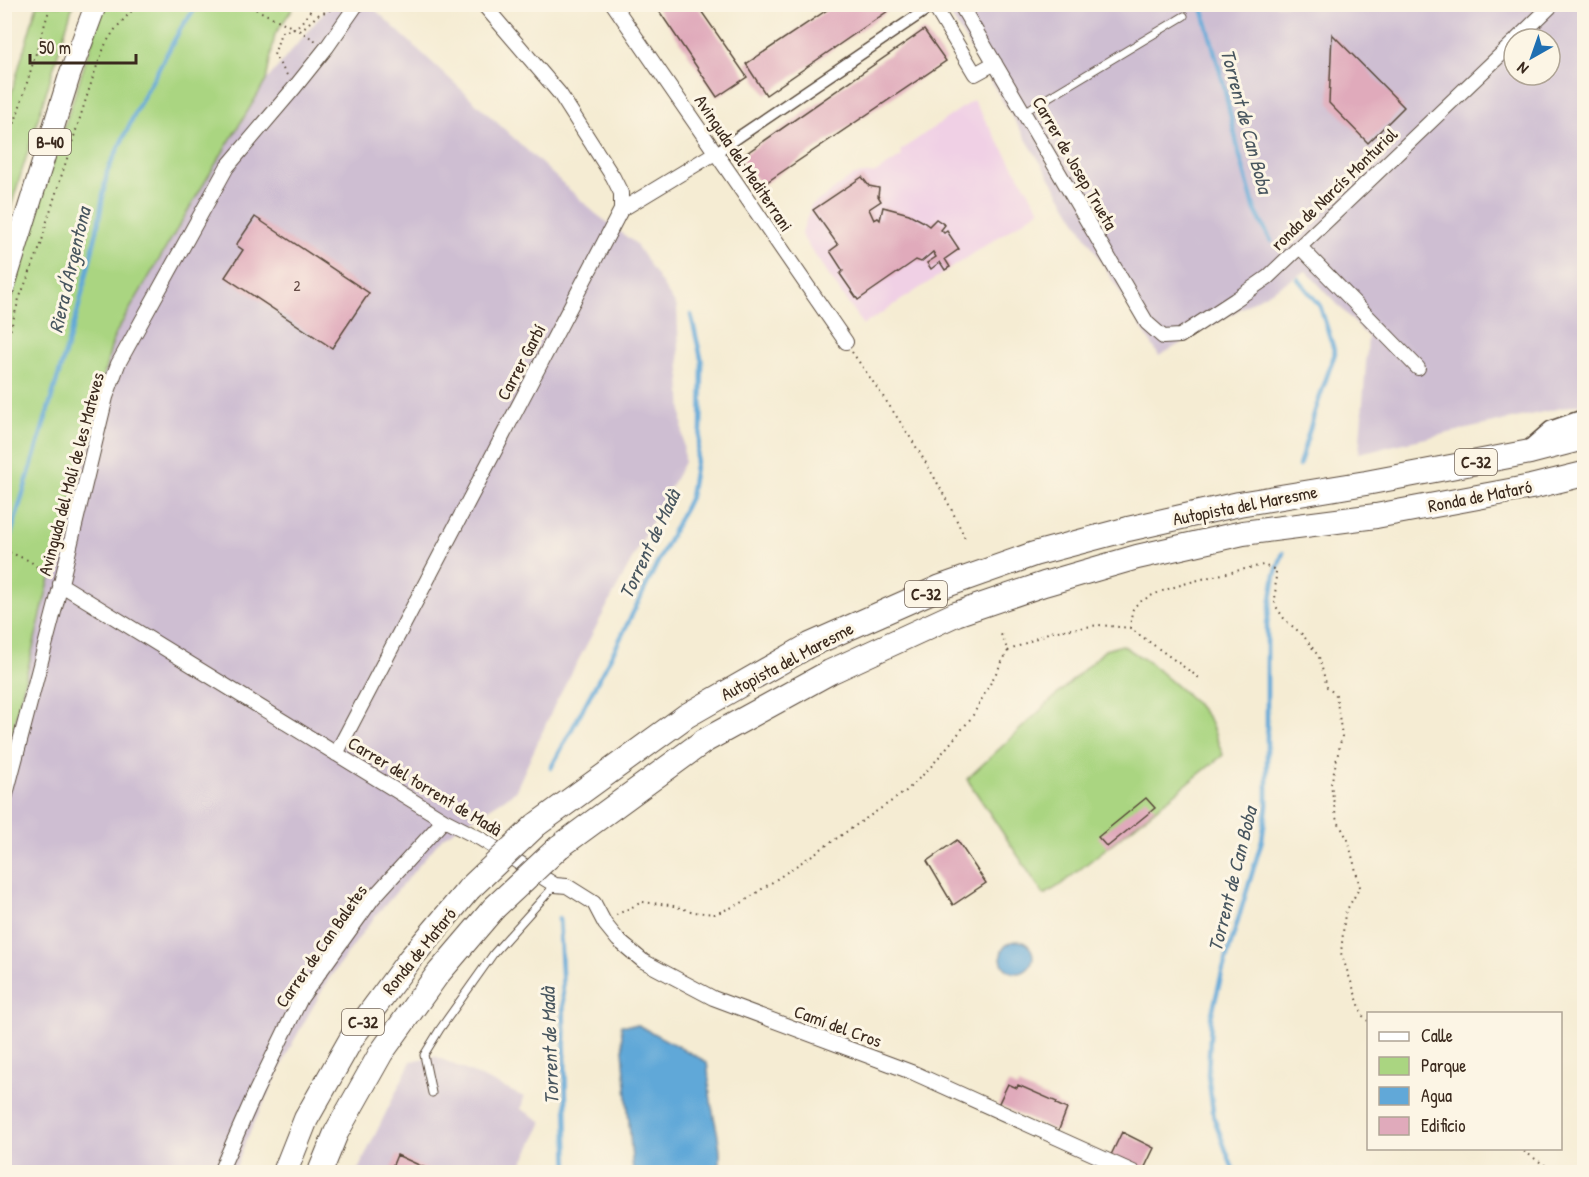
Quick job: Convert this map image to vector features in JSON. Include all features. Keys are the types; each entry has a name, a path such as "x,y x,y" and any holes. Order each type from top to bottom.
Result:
{"highway":[{"path":"1530,452 1553,432 1584,421"},
{"name":"Ronda de Mataró","path":"1366,483 1530,452 1584,438"},
{"name":"Ronda de Mataró","path":"1376,516 1531,487 1584,474"},
{"name":"Autopista del Maresme","path":"469,889 536,825 686,716 810,645 940,587 1034,554 1128,529 1239,504 1366,483"},
{"name":"Autopista del Maresme","path":"494,908 559,847 704,741 830,672 956,614 1044,584 1137,557 1243,533 1376,516"},
{"name":"Ronda de Mataró","path":"285,1173 306,1119 353,1036 410,959 469,889"},
{"name":"Ronda de Mataró","path":"320,1173 336,1133 381,1053 437,975 494,908"}],"main road":[{"name":"B-40","path":"4,264 85,4"},
{"name":"B-40","path":"4,287 70,74 96,4"}],"street":[{"name":"Avinguda del Molí de les Mateves","path":"4,802 106,397 118,364 227,167 327,47 357,4"},
{"path":"483,4 560,94 613,177 621,193 621,210"},
{"name":"Avinguda del Mediterrani","path":"614,4 846,342"},
{"name":"Carrer de Josep Trueta","path":"960,4 1148,323 1162,337"},
{"name":"ronda de Narcís Monturiol","path":"1529,27 1553,4"},
{"path":"621,210 715,153 933,5 975,74 995,63"},
{"name":"ronda de Narcís Monturiol","path":"1162,337 1180,336 1268,277 1502,53"},
{"name":"Carrer Garbí","path":"336,754 621,210"},
{"path":"1300,247 1418,368"},
{"name":"Carrer del torrent de Madà","path":"60,584 336,754 555,885"},
{"name":"Carrer de Can Baletes","path":"219,1173 301,998 373,898 444,819"},
{"name":"Camí del Cros","path":"555,885 567,886 594,903 605,924 618,940 643,961 713,998 914,1073 1133,1173"}],"lane":[{"path":"1024,112 1184,16"},
{"path":"432,1093 424,1055 494,953 555,885"}],"path":[{"path":"4,159 51,4"},
{"path":"4,353 19,299 41,245 95,71 106,43 138,4"},
{"path":"245,4 327,47"},
{"path":"295,87 274,55 281,32 294,29 304,22 317,4"},
{"path":"300,31 318,15 340,5"},
{"path":"846,342 903,424 952,509 966,542"},
{"path":"4,550 30,561 43,572"},
{"path":"1130,628 1132,610 1142,600 1182,584 1263,565 1276,570 1275,605 1285,620 1303,635 1319,657 1327,687 1336,696 1342,736 1331,784 1336,818 1348,840 1359,888 1345,913 1341,953 1363,1016 1367,1021"},
{"path":"605,924 642,902 715,914 740,904 905,792 929,769 972,717 1008,651 1050,632 1099,626 1130,628 1202,680"},
{"path":"1000,632 1008,651"},
{"path":"1521,1150 1546,1166 1551,1173"}],"shaded area":[{"path":"330,5 370,5 596,214 635,243 677,307 684,462 555,704 515,792 443,837 369,924 328,980 293,1042 246,1140 234,1172 5,1172 5,762 47,590 114,336 266,81"},
{"path":"944,5 1584,5 1584,403 1359,453 1368,337 1306,271 1159,356"},
{"path":"973,100 1040,210 863,325 801,235 811,206 854,175 875,173 902,156 900,151"},
{"path":"435,1056 524,1097 521,1109 543,1122 518,1172 357,1172 411,1061"}],"green space":[{"path":"37,5 73,5 5,226 5,115"},
{"path":"104,5 295,5 275,34 266,81 114,336 47,590 5,762 5,318 31,228"},
{"path":"1122,645 1150,663 1194,701 1209,719 1223,755 1059,886 1044,895 967,779 1105,650"}],"water":[{"path":"1017,941 1028,946 1033,957 1028,968 1017,973 1006,968 1001,957 1006,946"},
{"path":"621,1025 638,1025 707,1062 719,1145 719,1172 633,1172"}],"building":[{"path":"836,4 898,4 766,95 746,64"},
{"path":"655,5 697,5 747,77 717,97"},
{"path":"924,30 946,61 761,186 741,157"},
{"path":"1332,34 1404,107 1368,143 1329,103"},
{"path":"862,177 869,186 879,188 878,196 881,201 869,209 874,220 878,218 880,220 883,207 909,214 929,226 936,219 945,225 941,230 944,233 947,231 959,249 945,259 950,267 945,270 940,262 931,269 927,263 936,257 933,252 921,262 916,260 858,300 840,274 843,271 830,251 838,245 813,210"},
{"path":"255,217 369,293 332,348 225,277 243,250 236,245"},
{"path":"1146,798 1155,808 1107,847 1098,837"},
{"path":"957,840 986,883 953,905 927,861"},
{"path":"1008,1084 1017,1088 1018,1085 1057,1102 1056,1104 1067,1109 1058,1132 998,1105"},
{"path":"1122,1132 1154,1148 1143,1171 1110,1157"},
{"path":"397,1155 434,1172 390,1172"}],"waterway":[{"name":"Riera d'Argentona","path":"4,557 78,310 97,231 107,172 141,101 181,28 198,4"},
{"name":"Torrent de Can Boba","path":"1201,4 1255,210 1271,241"},
{"name":"Torrent de Can Boba","path":"1298,279 1320,306 1335,353 1299,466"},
{"name":"Torrent de Madà","path":"551,768 617,645 690,497 701,430 702,362 691,315"},
{"name":"Torrent de Can Boba","path":"1234,1172 1214,1118 1208,1075 1211,1017 1262,840 1267,806 1267,623 1275,575 1283,553"},
{"name":"Torrent de Madà","path":"559,918 568,1172"}]}
